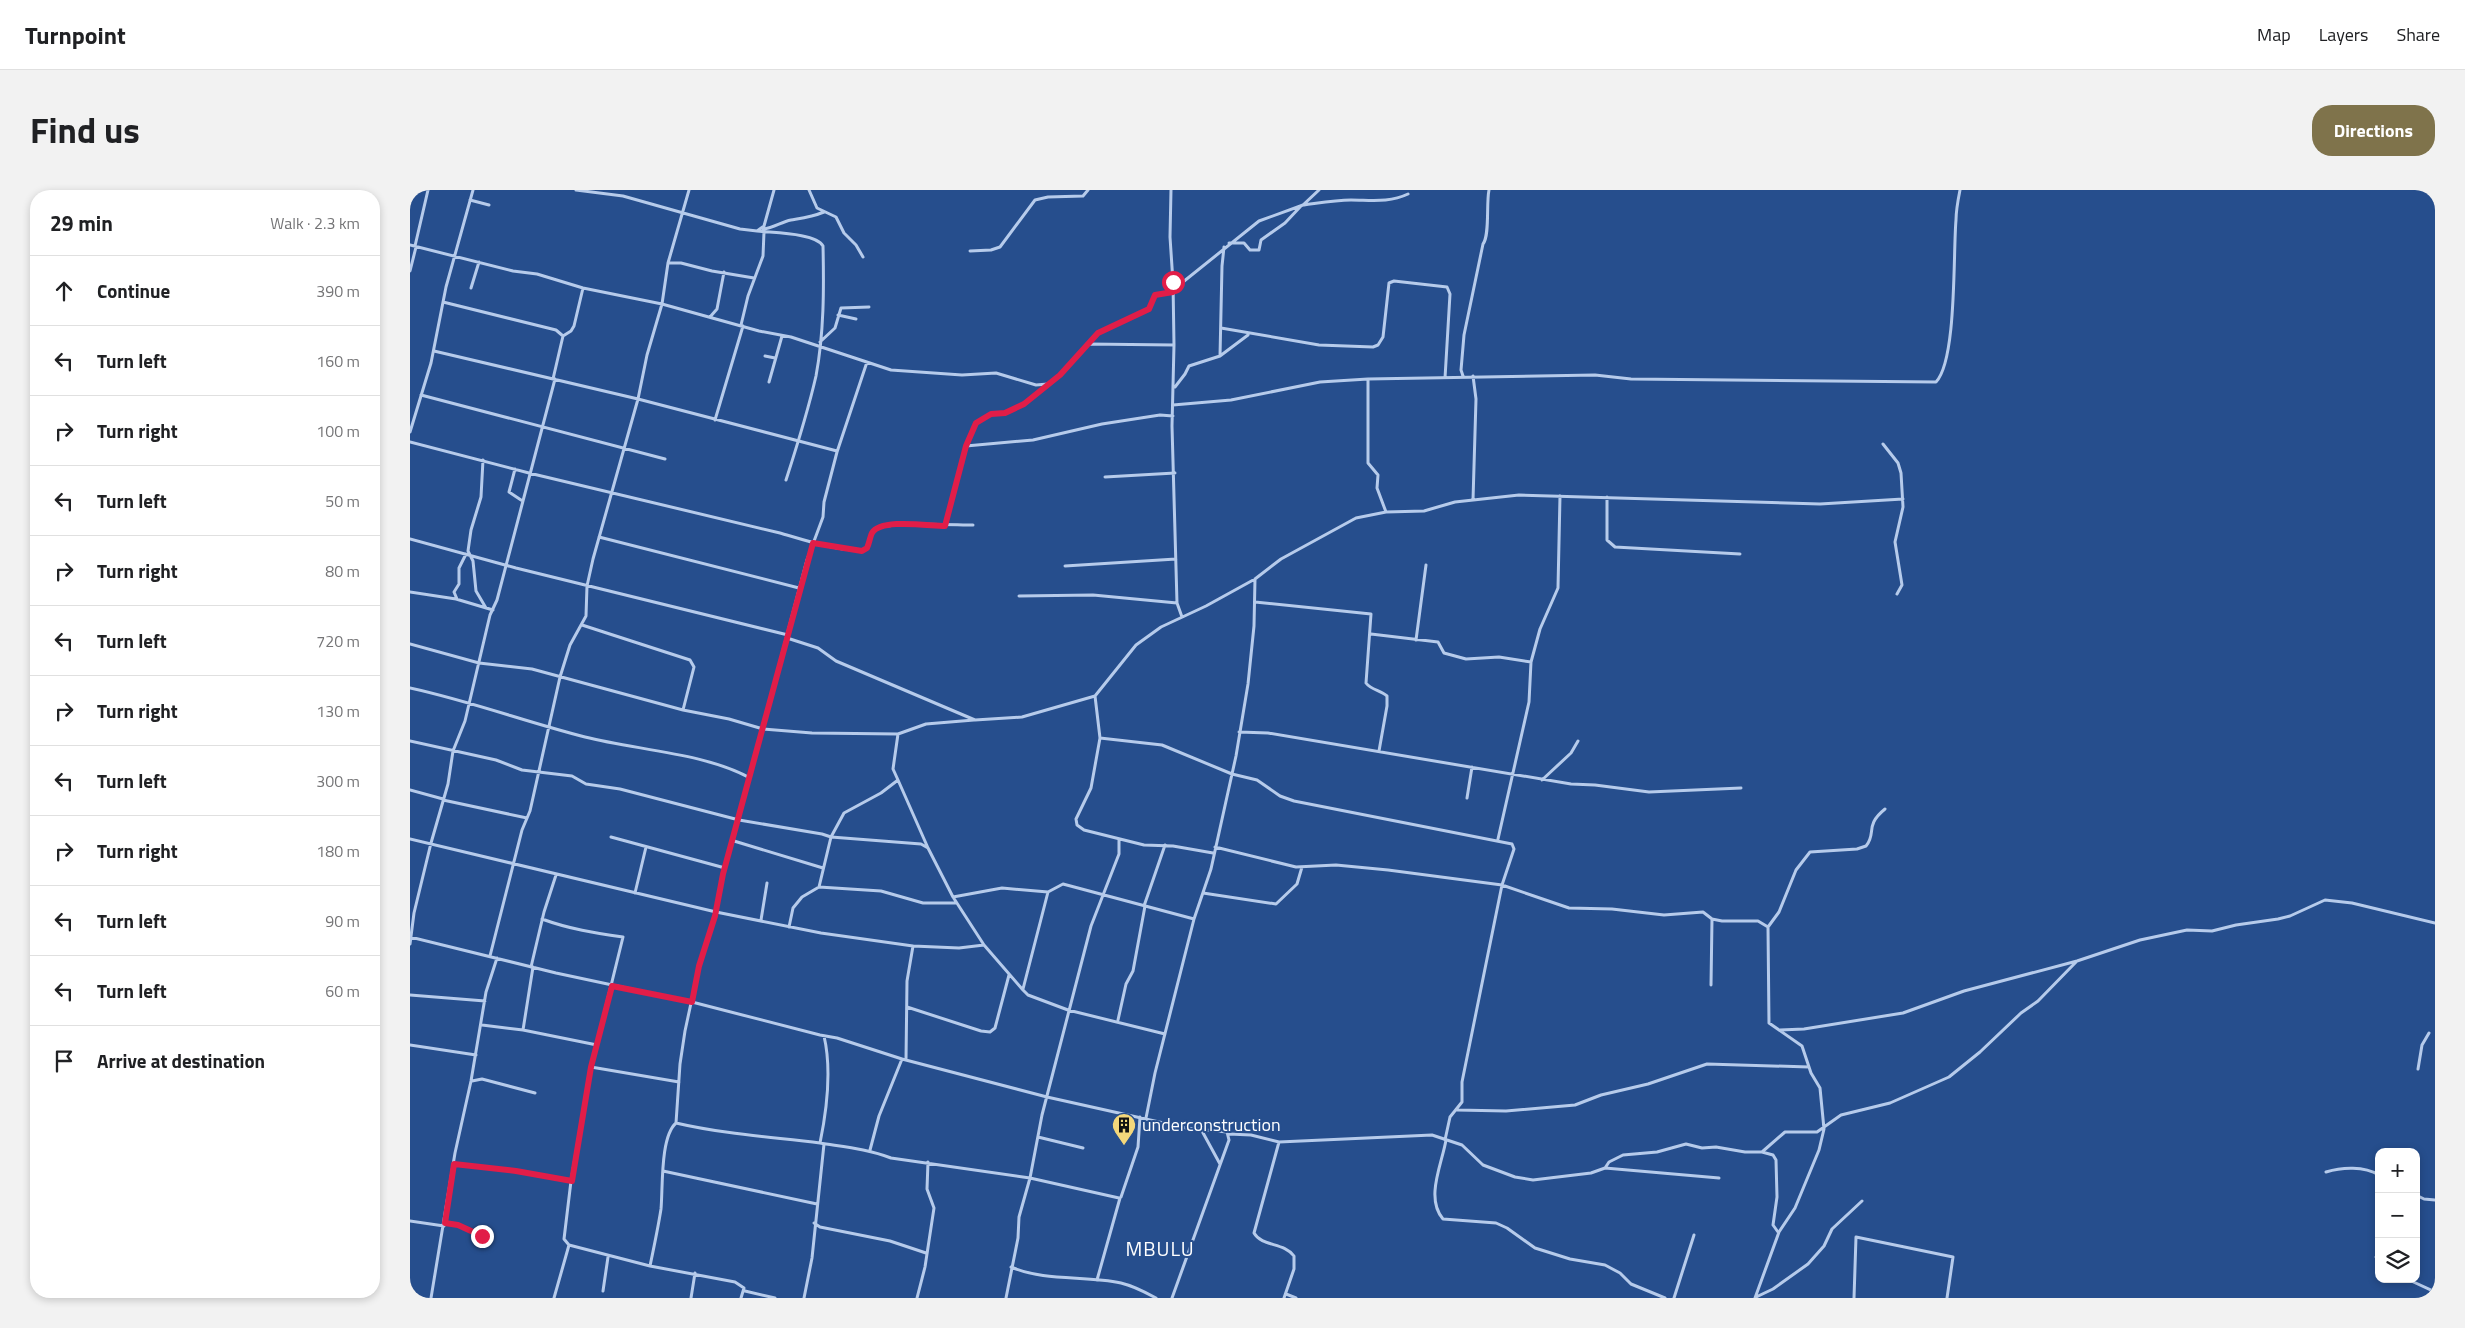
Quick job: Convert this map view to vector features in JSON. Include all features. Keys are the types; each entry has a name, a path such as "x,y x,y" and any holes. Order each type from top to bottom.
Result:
{"street":[{"path":"410,271 428,190"},
{"path":"410,432 434,351 443,302 473,190"},
{"path":"576,190 602,191 740,229 757,231 776,227 789,221 805,220 824,212"},
{"path":"490,956 513,864 527,818 560,677 570,644 586,616 587,586 623,448 638,399 645,362 662,304 668,263 681,212 689,190"},
{"path":"715,420 754,278 763,256 763,230 774,190"},
{"path":"809,190 817,208 836,217 844,233 856,245 863,257"},
{"path":"970,250 991,250 1000,247 1035,200 1048,197 1083,196 1088,190"},
{"path":"1171,190 1170,236 1174,346 1173,416 1176,603 1182,617"},
{"path":"1228,243 1244,243 1250,250 1259,250 1261,240 1285,223 1319,190"},
{"path":"1463,376 1461,370 1464,335 1484,244 1488,235 1486,212 1489,190"},
{"path":"1173,406 1231,400 1320,382 1463,376 1595,374 1631,379 1936,382 1944,369 1950,331 1956,220 1960,190"},
{"path":"945,526 966,446 976,423 981,419 1015,409 1024,404 1060,375 1087,344 1102,331 1149,309 1155,295 1173,291 1228,243 1259,221 1302,205 1351,200 1396,200 1408,194"},
{"path":"470,200 489,204"},
{"path":"763,230 798,235 822,243 825,290 820,345 808,411 786,480"},
{"path":"410,245 455,255 513,272 537,274 583,288 662,304 820,345 891,370 962,375 996,374 1036,385 1048,384"},
{"path":"1220,356 1224,247"},
{"path":"471,288 479,262"},
{"path":"668,263 681,263 712,272 724,272 754,278"},
{"path":"710,317 717,309 724,272"},
{"path":"1221,328 1319,345 1373,347 1378,345 1383,337 1389,283 1394,281 1446,287 1450,294 1445,378"},
{"path":"410,944 431,843 448,784 454,751 528,482 563,336 572,331 583,288"},
{"path":"443,302 556,330 563,336"},
{"path":"820,345 835,328 842,307 869,307"},
{"path":"838,315 856,319"},
{"path":"1174,387 1189,366 1220,356 1248,334"},
{"path":"769,382 782,336"},
{"path":"1087,344 1174,346"},
{"path":"434,351 638,399 837,451"},
{"path":"765,356 775,358"},
{"path":"650,1266 659,1222 667,1142 671,1127 676,1123 681,1056 699,966 716,912 725,868 734,841 799,588 823,517 824,502 837,451 867,362"},
{"path":"1473,376 1476,398 1473,500"},
{"path":"1368,379 1368,463 1378,475 1377,488 1386,512"},
{"path":"422,395 665,459"},
{"path":"966,446 1033,440 1102,424 1160,415 1173,416"},
{"path":"410,442 529,473 780,532 813,543 862,551 867,548 873,532 881,526 896,524 973,525"},
{"path":"1883,444 1900,466 1903,499 1895,539 1902,585 1897,594"},
{"path":"457,600 454,592 459,584 459,568 467,555 471,530 482,491 483,460"},
{"path":"516,469 509,492 522,501"},
{"path":"1104,477 1175,473"},
{"path":"410,644 479,662 518,666 683,710 763,728 812,733 898,734 926,724 1022,717 1095,696 1136,645 1161,627 1254,579 1281,559 1356,518 1386,512 1424,511 1473,500 1519,495 1820,504 1903,499"},
{"path":"1498,839 1529,702 1531,662 1540,629 1558,588 1560,496"},
{"path":"1607,497 1606,540 1614,547 1740,554"},
{"path":"599,537 799,588"},
{"path":"410,539 504,565 787,637 818,648 836,661 975,720"},
{"path":"467,555 474,561 476,591 486,608"},
{"path":"1064,566 1176,559"},
{"path":"1416,640 1426,565"},
{"path":"1146,1118 1155,1072 1194,919 1211,870 1213,853 1232,774 1248,684 1255,602 1254,579"},
{"path":"410,592 457,600 493,610"},
{"path":"1019,596 1094,595 1176,603"},
{"path":"1255,602 1372,614 1372,634 1366,683 1370,688 1381,691 1387,696 1380,751"},
{"path":"582,625 690,660 694,667 683,710"},
{"path":"1372,634 1438,642 1444,653 1466,659 1499,657 1531,662"},
{"path":"410,688 469,702 549,728 700,761 741,773 750,778"},
{"path":"1095,696 1100,738 1091,788 1076,822 1080,828 1152,846 1165,845 1213,853"},
{"path":"1239,732 1268,732 1542,780 1649,792 1741,788"},
{"path":"898,734 893,769 928,848 957,903 984,945 1009,975 1028,995 1068,1010 1118,1020 1165,1034"},
{"path":"1100,738 1162,745 1232,774 1257,780 1280,796 1294,801 1394,822 1510,842 1514,846 1502,885 1462,1082 1462,1102 1448,1122 1435,1196 1438,1213 1443,1219 1496,1223 1507,1228 1535,1248 1570,1259 1605,1265 1620,1273 1630,1284 1665,1298"},
{"path":"410,741 538,772 572,776 586,784 620,789 739,820 832,837 921,844 928,848"},
{"path":"1542,780 1571,752 1578,741"},
{"path":"1467,798 1472,767"},
{"path":"819,887 832,837 844,813 881,794 898,780"},
{"path":"410,790 443,800 527,818"},
{"path":"1756,1298 1779,1232 1796,1208 1819,1150 1824,1129 1820,1088 1809,1067 1802,1046 1790,1036 1778,1030 1768,1020 1768,927 1779,912 1796,870 1808,854 1815,851 1834,852 1866,846 1870,840 1871,825 1885,809"},
{"path":"611,837 725,868"},
{"path":"410,839 635,894 789,927 912,946 959,948 984,945"},
{"path":"1006,1298 1018,1238 1019,1217 1030,1178 1037,1137 1068,1010 1080,975 1091,926 1119,854 1119,839"},
{"path":"734,841 824,868"},
{"path":"1118,1020 1126,984 1133,970 1144,906 1165,845"},
{"path":"635,894 646,847"},
{"path":"1215,847 1302,867 1336,865 1502,885 1569,908 1612,909 1664,916 1703,912 1712,919 1758,921 1768,927"},
{"path":"1203,893 1276,904 1297,884 1302,867"},
{"path":"523,1030 532,967 542,920 556,875"},
{"path":"761,920 767,883"},
{"path":"954,897 1002,888 1048,892 1063,884 1194,919"},
{"path":"789,927 793,908 802,897 819,887 881,891 922,903 957,903"},
{"path":"1023,990 1048,892"},
{"path":"1778,1030 1804,1029 1894,1015 1964,991 2161,936 2187,930 2212,931 2284,917 2325,900 2352,902 2435,923"},
{"path":"1711,985 1712,919"},
{"path":"542,920 580,931 623,937 591,1067 564,1239 569,1245 608,1257 742,1284 745,1291"},
{"path":"410,937 612,986 692,1002 837,1038 902,1059 1047,1098 1201,1131 1251,1134 1279,1142 1432,1135 1462,1145 1483,1165 1516,1177 1544,1180 1591,1173 1605,1168 1719,1178"},
{"path":"906,1060 907,981 912,946"},
{"path":"431,1298 456,1144 482,1025 488,980 497,958"},
{"path":"1762,1152 1785,1132 1817,1132 1824,1129 1841,1115 1890,1103 1949,1077 1980,1052 2021,1013 2038,1001 2077,961"},
{"path":"907,1007 981,1031 990,1032 995,1028 1009,975"},
{"path":"410,995 485,1001"},
{"path":"482,1025 523,1030 597,1044"},
{"path":"2418,1069 2422,1046 2429,1033"},
{"path":"804,1298 812,1258 828,1079 828,1053 824,1036"},
{"path":"410,1045 476,1055"},
{"path":"870,1150 879,1116 902,1059"},
{"path":"1456,1110 1506,1111 1574,1105 1601,1095 1648,1084 1707,1064 1809,1067"},
{"path":"591,1067 679,1082"},
{"path":"471,1081 482,1080 535,1093"},
{"path":"1096,1280 1120,1198 1138,1147 1140,1117"},
{"path":"676,1123 739,1134 870,1150 891,1158 1030,1178 1111,1198 1120,1198"},
{"path":"1201,1131 1220,1164"},
{"path":"1172,1298 1229,1140 1229,1134"},
{"path":"1037,1137 1083,1148"},
{"path":"1279,1142 1254,1233 1258,1239 1285,1248 1294,1256 1294,1270 1284,1298"},
{"path":"1605,1168 1609,1162 1623,1155 1657,1152 1689,1144 1702,1148 1720,1147 1772,1155 1776,1160 1777,1198 1773,1225 1779,1232"},
{"path":"918,1298 934,1208 927,1189 928,1162"},
{"path":"454,1164 516,1171 572,1181"},
{"path":"2326,1172 2339,1168 2361,1169 2375,1174"},
{"path":"663,1171 817,1204"},
{"path":"2420,1197 2435,1200"},
{"path":"1756,1298 1773,1289 1808,1264 1824,1246 1832,1229 1862,1201"},
{"path":"410,1221 458,1225 482,1236"},
{"path":"814,1223 820,1227 890,1240 926,1253"},
{"path":"1674,1298 1694,1235"},
{"path":"1854,1298 1856,1237 1953,1256 1947,1298"},
{"path":"554,1298 569,1245"},
{"path":"603,1291 608,1257"},
{"path":"1011,1267 1022,1272 1132,1286 1156,1298"},
{"path":"691,1298 695,1273"},
{"path":"2416,1283 2435,1292"},
{"path":"741,1298 745,1291"},
{"path":"745,1291 775,1298"},
{"path":"1286,1294 1296,1298"}],"place":[{"name":"underconstruction","path":"1124,1146"}],"district":[{"name":"MBULU","path":"1160,1249"}],"route":[{"path":"482,1236 458,1225 445,1223 454,1164 516,1171 572,1181 591,1067 612,986 692,1002 699,966 715,916 723,874 734,841 772,690 813,543 862,551 867,548 873,532 881,526 896,524 945,526 966,446 976,423 991,414 1005,413 1024,404 1060,375 1098,333 1140,315 1149,309 1155,295 1173,292 1173,282"}]}
